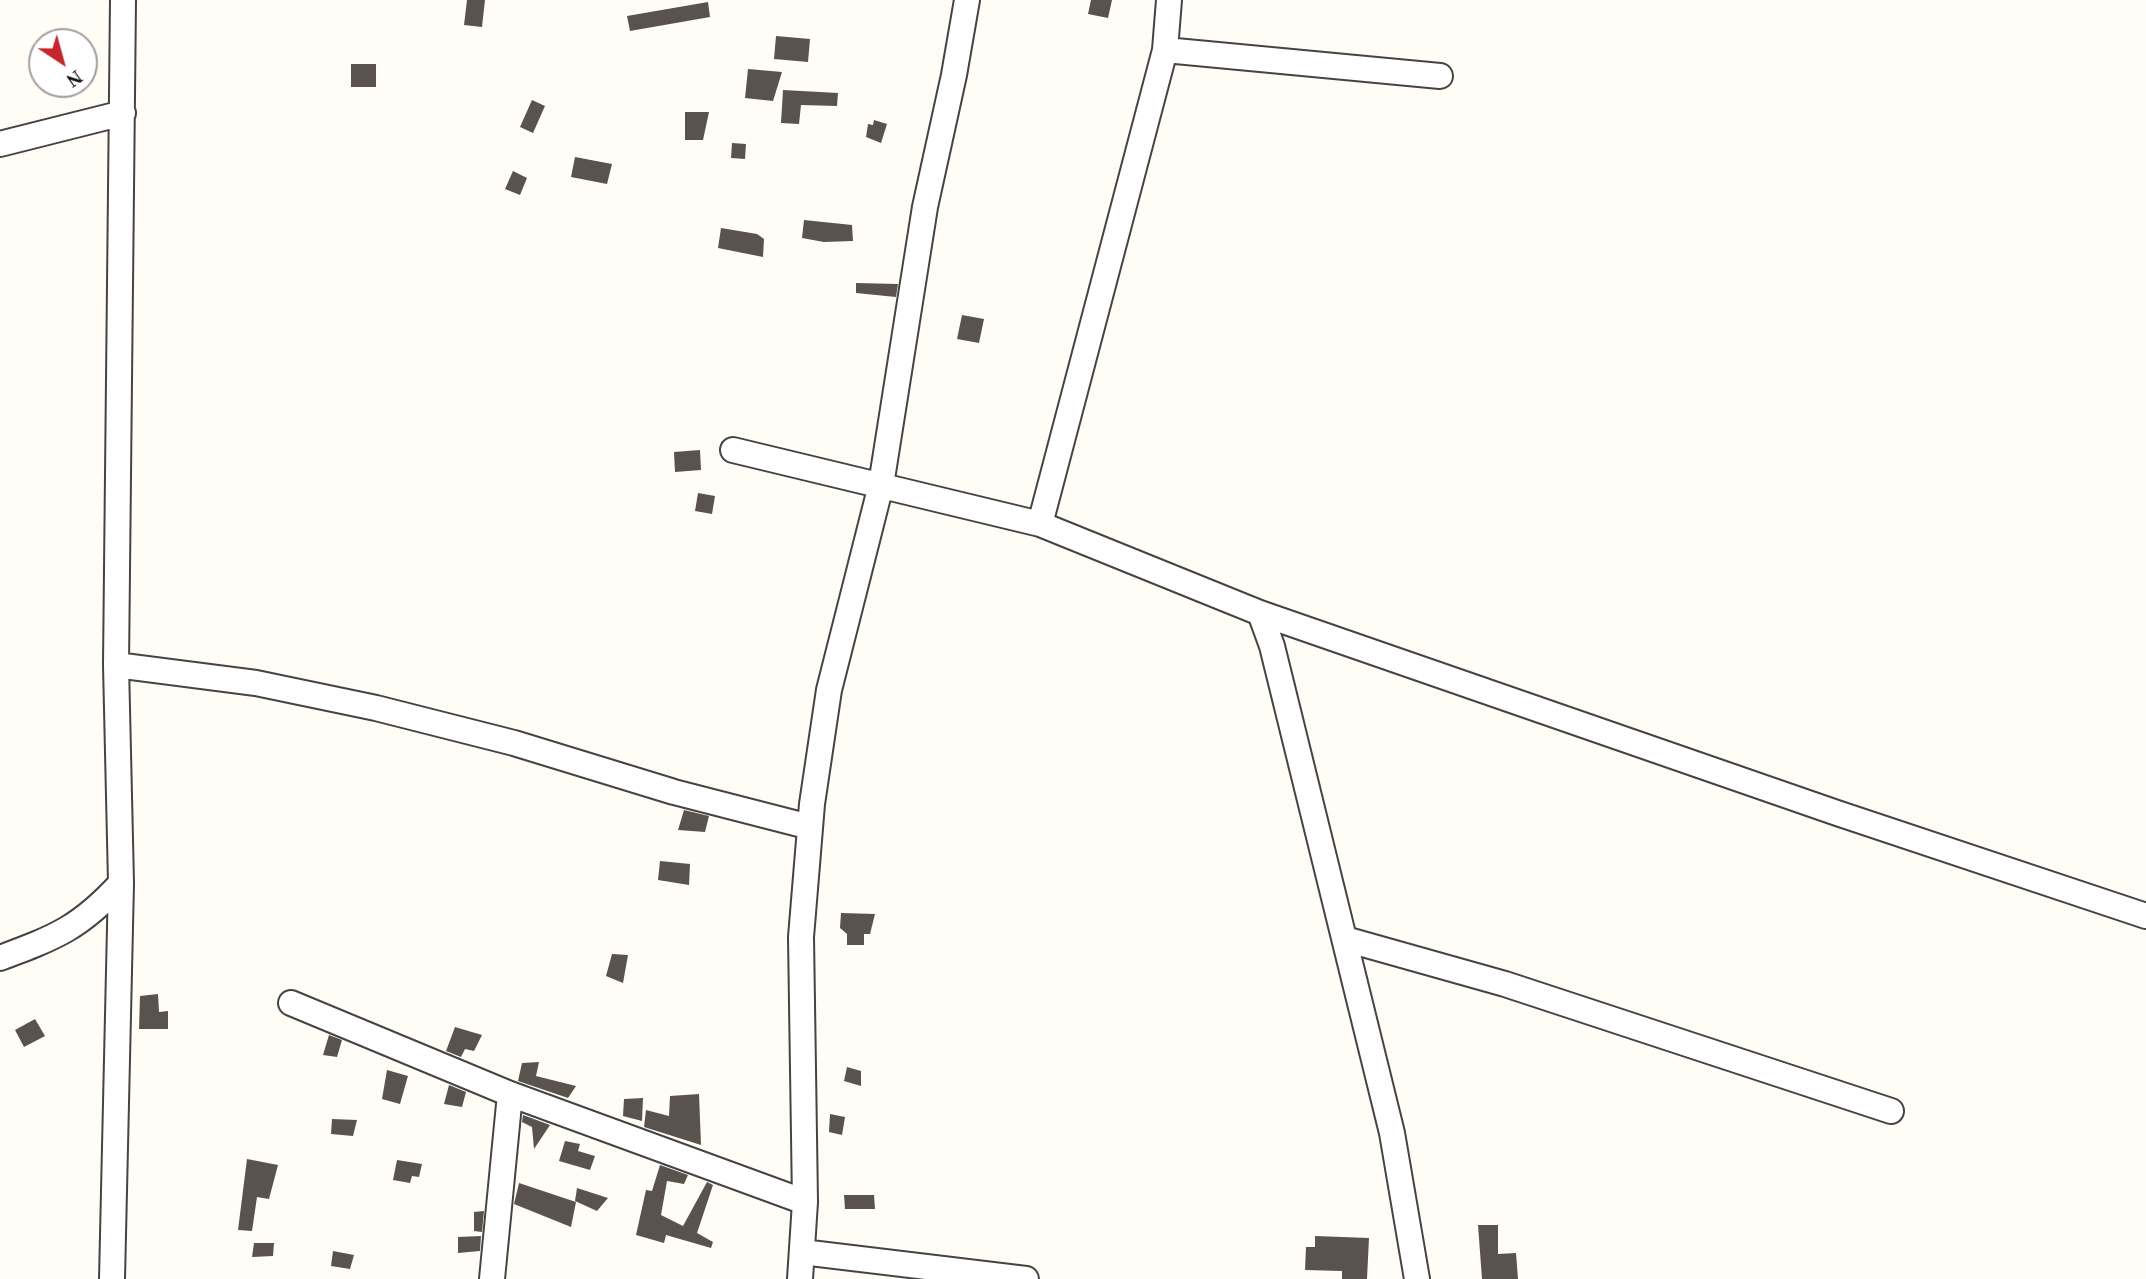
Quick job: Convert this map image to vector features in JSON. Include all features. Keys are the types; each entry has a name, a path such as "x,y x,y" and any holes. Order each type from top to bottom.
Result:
{"street":[{"path":"112,1279 121,883 116,665 123,0"},
{"path":"800,1279 805,1202 801,937 810,827 829,690 881,485 925,207 954,75 967,0"},
{"path":"1040,524 1165,50 1169,0"},
{"path":"1165,50 1440,76"},
{"path":"0,144 123,113"},
{"path":"733,450 1040,524 1260,613 1837,813 2146,916"},
{"path":"1260,613 1272,646 1392,1133 1417,1279"},
{"path":"116,665 256,683 376,708 514,743 674,792 810,827"},
{"path":"0,958 65,932 94,912 121,883"},
{"path":"1345,939 1504,984 1891,1111"},
{"path":"290,1003 510,1094 805,1202"},
{"path":"492,1279 510,1094"},
{"path":"802,1252 1026,1279"}],"building":[{"path":"467,0 485,0 482,27 464,25"},
{"path":"1091,0 1112,0 1108,18 1088,14"},
{"path":"708,2 710,17 630,31 627,16"},
{"path":"776,36 810,39 808,62 774,59"},
{"path":"351,64 376,64 376,87 351,87"},
{"path":"748,69 782,72 773,101 745,98"},
{"path":"783,90 838,93 837,106 801,105 799,124 781,123"},
{"path":"532,100 545,106 533,133 520,127"},
{"path":"685,112 709,112 703,140 685,140"},
{"path":"874,120 887,124 881,143 866,137 868,124 873,125"},
{"path":"732,143 746,144 745,159 731,158"},
{"path":"575,157 612,164 607,184 571,177"},
{"path":"513,171 527,178 520,195 505,189"},
{"path":"804,220 852,225 853,241 824,242 802,238"},
{"path":"721,228 757,234 764,239 763,257 718,248"},
{"path":"856,283 898,284 896,297 856,293"},
{"path":"962,315 984,319 979,343 957,339"},
{"path":"700,450 701,470 675,472 674,452"},
{"path":"698,493 715,496 712,514 695,511"},
{"path":"684,810 709,816 705,832 678,830"},
{"path":"660,861 690,864 689,885 658,880"},
{"path":"841,913 875,914 870,934 864,934 864,945 847,945 847,934 840,928"},
{"path":"612,954 628,955 623,983 606,976"},
{"path":"158,994 159,1012 168,1011 168,1029 139,1029 140,996"},
{"path":"35,1019 45,1036 24,1047 15,1030"},
{"path":"455,1027 482,1035 474,1051 465,1049 461,1057 446,1051"},
{"path":"329,1035 342,1040 337,1057 323,1055"},
{"path":"539,1062 536,1076 576,1086 568,1098 518,1081 522,1063"},
{"path":"847,1067 861,1071 861,1086 844,1081"},
{"path":"387,1070 408,1076 400,1104 382,1099"},
{"path":"449,1085 466,1092 462,1107 444,1104"},
{"path":"699,1094 701,1145 644,1127 646,1110 669,1116 670,1096"},
{"path":"643,1098 642,1121 623,1116 624,1099"},
{"path":"830,1114 845,1117 842,1135 829,1132"},
{"path":"523,1115 550,1125 534,1149 532,1127 522,1122"},
{"path":"332,1119 357,1120 353,1136 331,1134"},
{"path":"565,1141 580,1144 578,1151 595,1156 590,1170 559,1161"},
{"path":"247,1159 278,1165 269,1199 257,1197 252,1231 238,1230"},
{"path":"397,1160 422,1164 419,1177 412,1176 410,1183 393,1180"},
{"path":"660,1165 688,1175 684,1184 667,1181 661,1215 683,1226 707,1182 713,1185 697,1233 713,1242 711,1248 666,1235 664,1243 636,1235 646,1190 652,1191"},
{"path":"519,1183 576,1202 571,1227 514,1204"},
{"path":"577,1188 608,1198 597,1211 575,1201"},
{"path":"844,1195 874,1195 875,1209 845,1209"},
{"path":"484,1211 482,1232 474,1231 474,1212"},
{"path":"1478,1225 1498,1225 1498,1254 1516,1253 1518,1279 1482,1279"},
{"path":"481,1236 480,1251 458,1253 458,1237"},
{"path":"1315,1236 1369,1238 1367,1279 1342,1279 1342,1271 1305,1270 1306,1247 1315,1247"},
{"path":"254,1243 274,1243 273,1256 252,1257"},
{"path":"333,1251 354,1255 350,1269 331,1266"}]}
